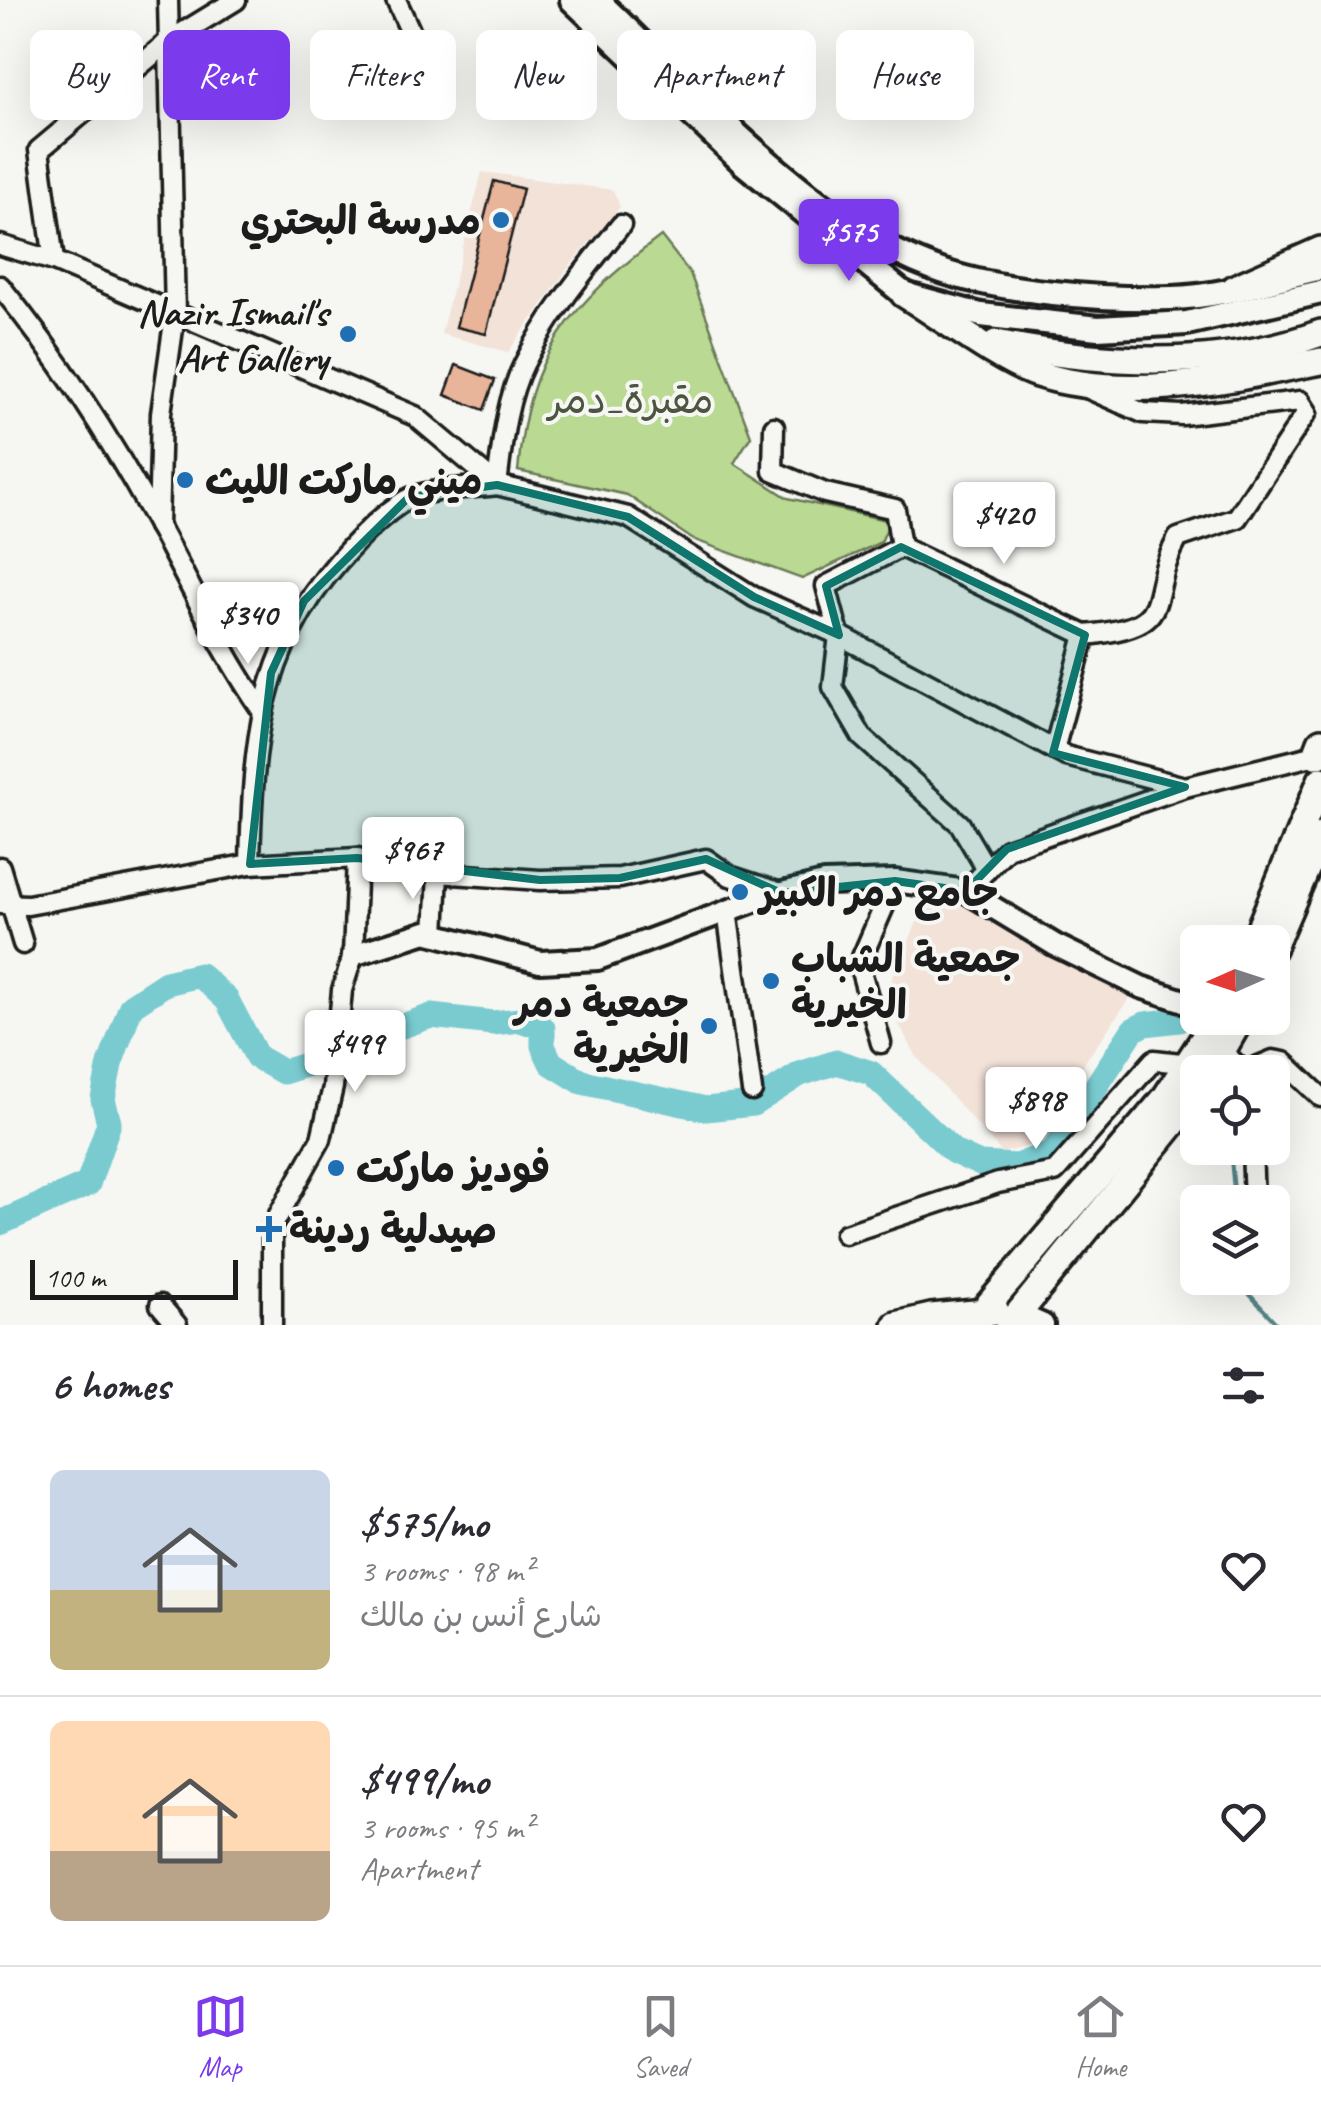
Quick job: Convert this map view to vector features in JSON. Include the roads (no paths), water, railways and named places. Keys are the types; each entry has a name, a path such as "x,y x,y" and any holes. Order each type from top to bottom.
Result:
{"main road":[{"path":"572,0 743,163 828,221 934,269 1057,294 1176,298 1321,268"},
{"path":"597,0 904,294 1035,373 1141,387 1246,376 1321,360"},
{"path":"1236,288 1321,250"},
{"path":"904,294 981,315 1098,328 1187,323 1321,292"},
{"path":"978,339 1056,354 1156,360 1272,351 1321,333"},
{"path":"1260,925 1320,758"},
{"path":"1285,925 1314,867 1321,835"},
{"path":"981,1317 1208,1044"},
{"path":"896,1325 981,1317 1012,1319 1180,1119"}],"street":[{"path":"168,0 169,30"},
{"path":"187,30 236,0"},
{"path":"396,0 410,30"},
{"path":"54,261 39,150 163,46"},
{"path":"158,526 161,414 175,315 171,120"},
{"path":"497,485 505,426 522,367 560,302 621,224"},
{"path":"0,244 54,261 415,416 497,485"},
{"path":"0,286 56,354 158,526 240,679 263,712"},
{"path":"901,547 1085,635 1131,630 1160,602 1178,538 1237,518 1284,452 1306,408 1300,401 1182,415 1143,413 1071,380"},
{"path":"774,427 773,472 826,493 894,509 901,547"},
{"path":"250,864 254,779 271,673 304,601 353,544 408,498 497,485 628,517 754,596 839,636 1054,750 1186,787"},
{"path":"901,547 826,586 839,636 832,687 862,736 960,824 987,870"},
{"path":"1054,750 1085,635"},
{"path":"966,892 1007,849 1186,787 1320,758"},
{"path":"272,1325 272,1227 321,1139 333,1086 342,990 353,954 357,858"},
{"path":"6,905 250,864 357,858 438,873 540,880 620,878 706,859 730,876 781,893"},
{"path":"0,867 6,905 23,944"},
{"path":"434,934 438,873"},
{"path":"353,954 426,932 540,962 598,959 781,893 824,882 895,880 966,892 1055,945 1141,987 1180,1000"},
{"path":"881,1042 859,964 895,880"},
{"path":"727,912 752,1091"},
{"path":"846,1234 998,1182 1055,1172 1154,1060 1208,1044"},
{"path":"1290,1068 1321,1096"},
{"path":"160,1305 178,1325"},
{"path":"1012,1319 1043,1325"}],"waterway":[{"path":"0,1223 88,1184 109,1123 103,1099 110,1064 131,1006 166,983 200,975 227,1000 257,1057 283,1072 325,1059"},
{"path":"348,1045 431,1016 493,1023 520,1020 543,1028 543,1046 551,1063 582,1082 706,1109 753,1104 800,1074 837,1062 871,1073 954,1152 980,1164 1017,1166 1053,1152 1133,1030 1145,1024 1179,1020"},
{"path":"1232,1165 1233,1185"},
{"path":"1250,1295 1278,1325"}],"place":[{"name":"مدرسة البحتري","path":"501,220"},
{"name":"Nazir Ismail's Art Gallery","path":"348,334"},
{"name":"ميني ماركت الليث","path":"185,480"},
{"name":"جامع دمر الكبير","path":"740,892"},
{"name":"جمعية الشباب الخيرية","path":"771,981"},
{"name":"جمعية دمر الخيرية","path":"709,1026"},
{"name":"فوديز ماركت","path":"336,1168"},
{"name":"صيدلية ردينة","path":"269,1229"}],"park label":[{"name":"مقبرة_دمر","path":"631,399"}]}
